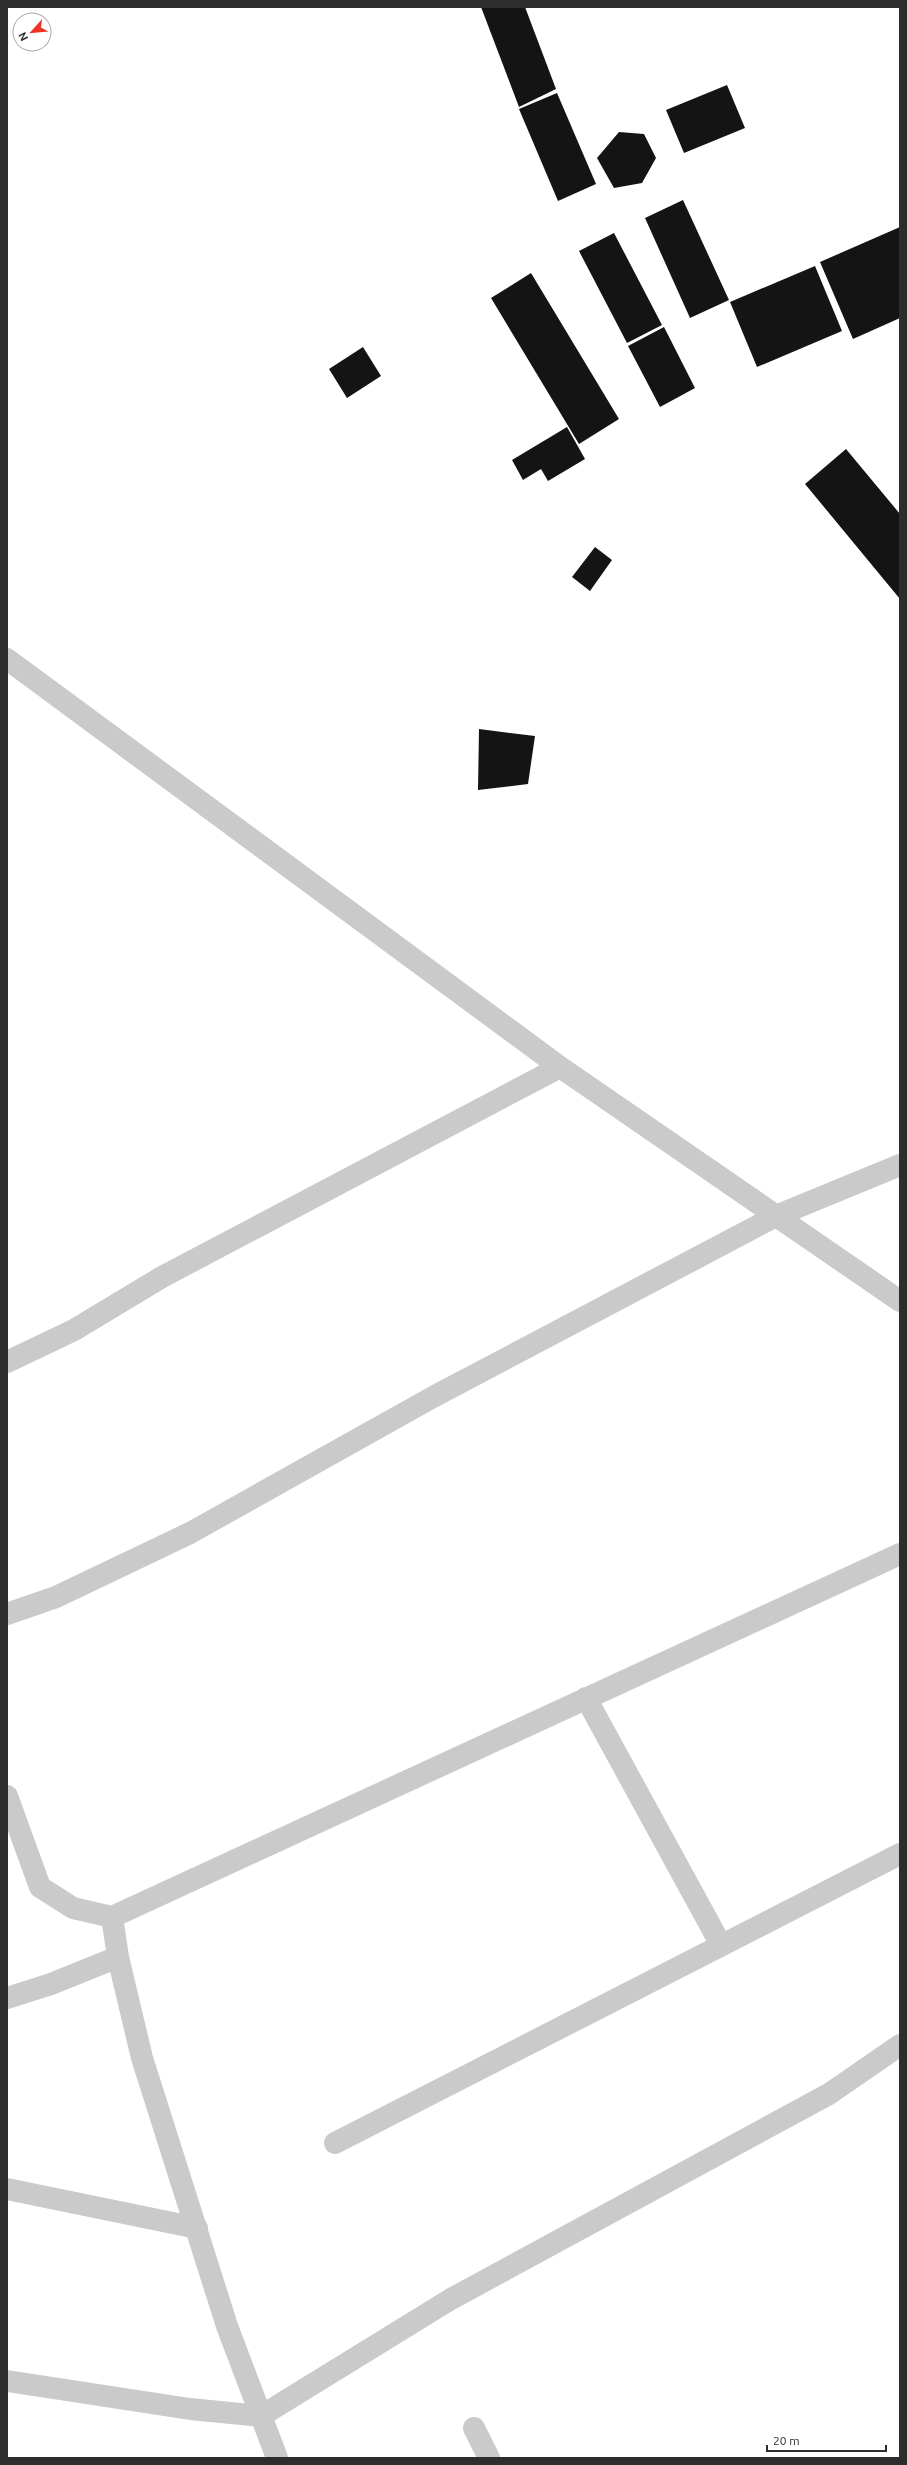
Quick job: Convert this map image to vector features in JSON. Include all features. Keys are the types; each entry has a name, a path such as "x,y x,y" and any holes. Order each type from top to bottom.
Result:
{"street":[{"path":"7,659 560,1067 900,1301"},
{"path":"7,1362 74,1330 162,1277 560,1067"},
{"path":"7,1614 56,1597 190,1533 433,1397 776,1216 900,1165"},
{"path":"7,1796 40,1887 73,1908 112,1917 900,1554"},
{"path":"586,1698 721,1945"},
{"path":"334,2143 900,1854"},
{"path":"112,1917 118,1957 142,2058 197,2228 226,2326 277,2458"},
{"path":"7,1998 51,1984 118,1957"},
{"path":"7,2381 190,2409 261,2416 451,2299 829,2094 900,2045"},
{"path":"7,2189 197,2228"},
{"path":"474,2428 489,2458"}],"building":[{"path":"481,7 525,7 556,89 519,107"},
{"path":"727,85 745,128 684,153 666,110"},
{"path":"557,93 596,184 558,201 519,109"},
{"path":"619,132 644,134 656,158 642,183 614,188 597,158"},
{"path":"683,200 729,300 690,318 645,218"},
{"path":"900,227 900,318 853,339 820,262"},
{"path":"614,233 662,325 627,343 579,251"},
{"path":"815,266 842,331 757,367 730,302"},
{"path":"531,273 619,419 579,444 491,298"},
{"path":"664,327 695,388 660,407 628,346"},
{"path":"363,347 381,376 347,398 329,369"},
{"path":"567,427 585,459 548,481 541,469 523,480 512,460"},
{"path":"846,449 900,514 900,599 805,484"},
{"path":"595,547 612,560 590,591 572,577"},
{"path":"479,729 535,736 528,784 478,790"}]}
